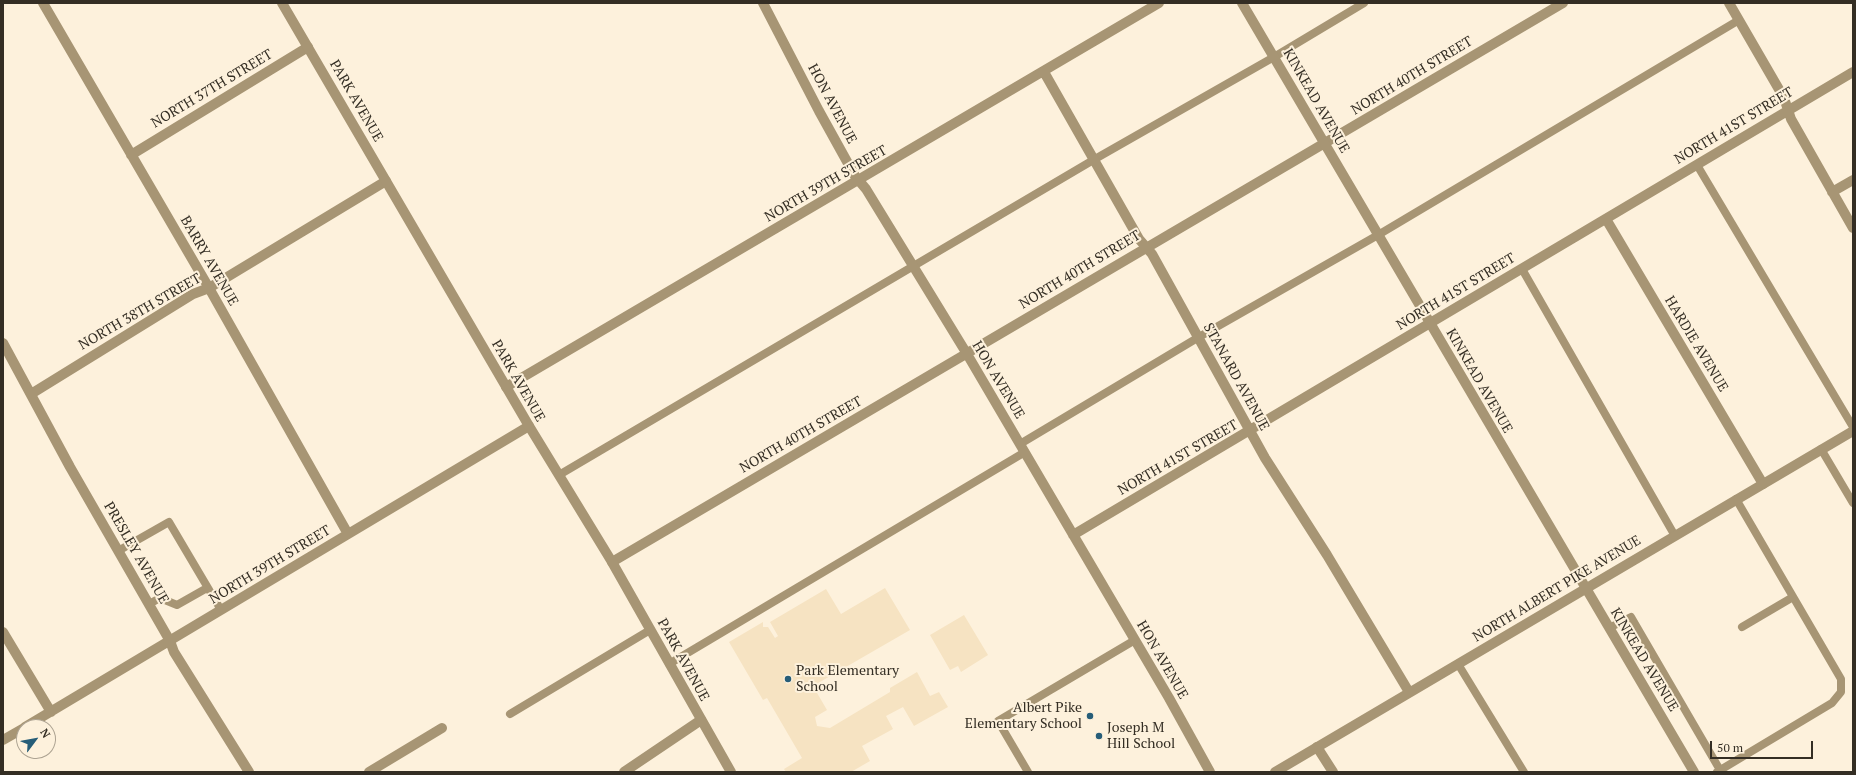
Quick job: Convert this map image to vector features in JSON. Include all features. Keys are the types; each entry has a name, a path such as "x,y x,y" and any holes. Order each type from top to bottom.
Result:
{"street":[{"name":"BARRY AVENUE","path":"43,3 209,288 348,534"},
{"name":"PARK AVENUE","path":"282,3 529,426 612,562 700,720 731,772"},
{"name":"NORTH 39TH STREET","path":"506,387 859,181 1159,3"},
{"name":"KINKEAD AVENUE","path":"1242,3 1585,589 1694,772"},
{"name":"NORTH 40TH STREET","path":"612,562 1563,3"},
{"path":"1730,3 1784,98 1791,119 1853,228"},
{"name":"HON AVENUE","path":"766,4 819,111 859,181 866,189 967,354 1135,640 1210,772"},
{"name":"NORTH 37TH STREET","path":"131,155 308,47"},
{"name":"STANARD AVENUE","path":"1044,72 1095,159 1139,239 1152,254 1251,431 1409,692"},
{"name":"NORTH 41ST STREET","path":"1073,536 1853,72"},
{"path":"1832,192 1853,180"},
{"name":"NORTH 38TH STREET","path":"31,394 193,294 209,288 386,181"},
{"name":"HARDIE AVENUE","path":"1606,219 1763,484"},
{"name":"PRESLEY AVENUE","path":"3,344 118,551 170,641 174,652 250,772"},
{"name":"NORTH 39TH STREET","path":"38,719 529,426"},
{"name":"NORTH ALBERT PIKE AVENUE","path":"1275,772 1853,431"},
{"path":"3,632 51,712"},
{"path":"624,772 700,720"},
{"path":"369,772 442,728"},
{"name":"NORTH 39TH STREET","path":"3,740 16,732"},
{"path":"1318,747 1333,772"}],"lane":[{"path":"559,475 1095,159 1274,57 1364,3"},
{"path":"669,664 1022,448 1199,337 1378,235 1739,20"},
{"path":"1697,165 1853,427"},
{"path":"1522,269 1675,536"},
{"path":"1821,449 1850,491 1853,503"},
{"path":"1609,628 1631,617 1718,771 1832,703 1841,692 1841,679 1736,499"},
{"path":"118,551 169,522 221,610"},
{"path":"149,604 160,598 177,605 207,588"},
{"path":"1742,627 1794,597"},
{"path":"510,714 650,630"},
{"path":"1028,772 998,721 1135,640"},
{"path":"1458,664 1524,772"}],"shaded area":[{"name":"Park Elementary School","path":"885,588 910,630 813,686 827,710 815,717 817,726 830,728 890,692 890,688 917,672 930,696 939,692 948,707 914,726 903,707 886,716 893,729 862,746 870,761 851,772 786,772 784,769 802,758 767,698 763,700 729,642 763,622 763,627 768,627 775,638 778,636 770,622 826,589 841,614"},
{"name":"Park Elementary School","path":"964,615 988,655 961,672 958,666 950,670 930,635"}],"place":[{"name":"Park Elementary School","path":"788,679"},
{"name":"Albert Pike Elementary School","path":"1090,716"},
{"name":"Joseph M Hill School","path":"1099,736"}]}
